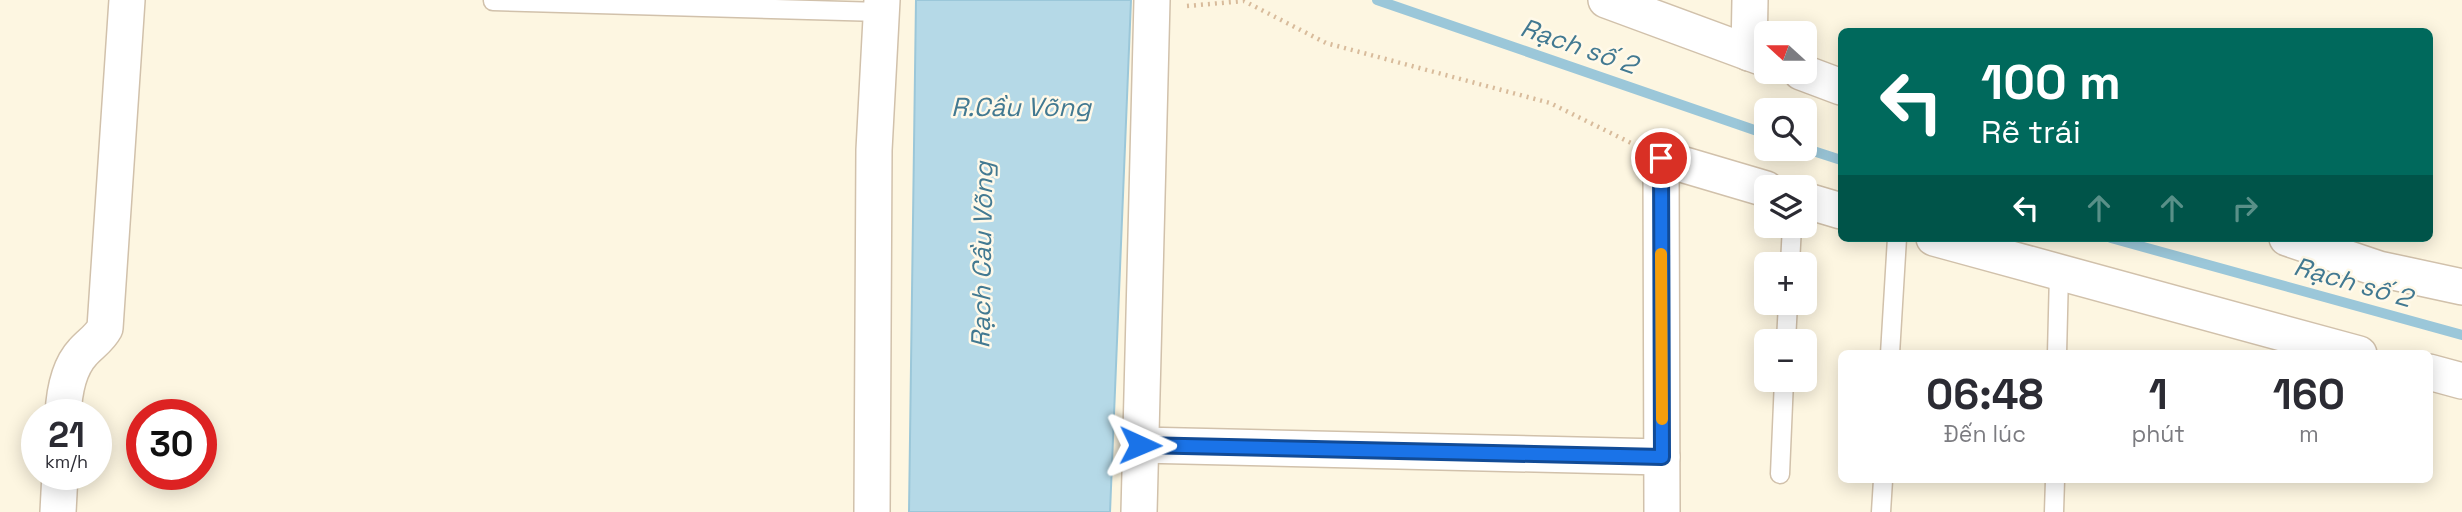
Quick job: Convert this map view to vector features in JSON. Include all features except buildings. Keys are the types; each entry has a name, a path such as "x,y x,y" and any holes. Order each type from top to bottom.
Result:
{"street":[{"path":"66,399 75,361 101,336 104,328 127,0"},
{"path":"1606,0 1754,55"},
{"path":"1750,0 1754,32"},
{"path":"1139,512 1152,4"},
{"path":"872,512 874,150 882,6"},
{"path":"1817,78 1838,86"},
{"path":"1662,512 1661,158 1754,185"},
{"path":"1817,204 1838,210"},
{"path":"1948,242 2344,350"},
{"path":"2299,242 2379,269 2462,287"},
{"path":"2433,373 2462,381"},
{"path":"1140,445 1662,457"},
{"path":"58,512 59,490"}],"lane":[{"path":"493,1 882,6"},
{"path":"1890,350 1897,242"},
{"path":"2057,350 2059,273"},
{"path":"1780,474 1783,392"},
{"path":"1881,512 1882,483"},
{"path":"2054,512 2055,483"}],"path":[{"path":"1152,4 1244,1 1326,43 1550,103 1661,158"}],"water":[{"name":"R.Cầu Võng","path":"916,0 1131,0 1110,512 909,512"}],"waterway":[{"name":"Rạch số 2","path":"1377,0 1754,130"},
{"name":"Rạch số 2","path":"1817,152 1838,159"},
{"name":"Rạch số 2","path":"2125,242 2462,335"}],"slow traffic":[{"path":"1661,254 1662,419"}],"route":[{"path":"1140,445 1662,457 1661,158"}],"water label":[{"name":"Rạch Cầu Võng","path":"982,255"}]}
